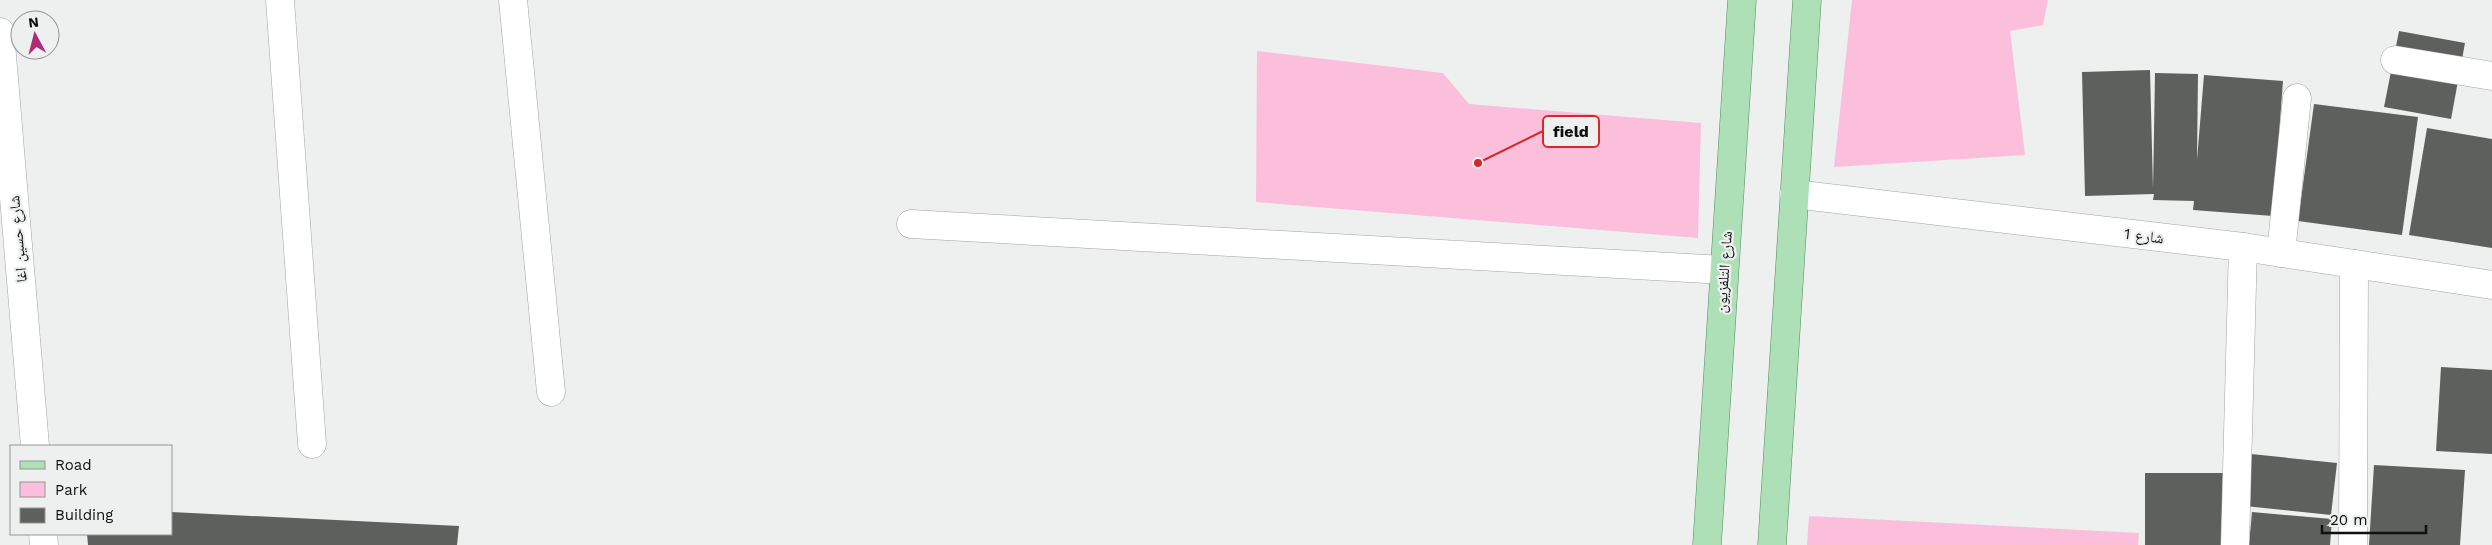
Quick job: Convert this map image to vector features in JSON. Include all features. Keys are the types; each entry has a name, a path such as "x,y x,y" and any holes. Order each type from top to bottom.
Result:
{"main road":[{"name":"شارع التلفزيون","path":"1707,545 1742,0"},
{"path":"1772,545 1807,0"}],"street":[{"path":"280,0 312,444"},
{"path":"513,0 551,392"},
{"name":"شارع حسين اغا","path":"0,42 35,445"},
{"path":"2395,60 2492,76"},
{"path":"2281,253 2297,98"},
{"name":"شارع 1","path":"1794,194 2243,247 2492,285"},
{"path":"911,224 1724,270"},
{"path":"2235,545 2243,247"},
{"path":"2353,545 2354,264"}],"green space":[{"path":"1852,0 2048,0 2043,25 2010,31 2025,155 1834,167"},
{"path":"1257,51 1443,73 1469,104 1701,123 1698,238 1256,202"},
{"path":"1809,516 2139,533 2138,545 1807,545"}],"building":[{"path":"2399,31 2465,43 2451,119 2384,107"},
{"path":"2150,70 2153,189 2155,73 2198,74 2197,160 2204,75 2283,81 2273,216 2193,210 2194,201 2153,200 2154,194 2085,196 2082,72"},
{"path":"2314,104 2418,117 2402,235 2298,221"},
{"path":"2427,128 2492,139 2492,248 2409,235"},
{"path":"2441,367 2492,370 2492,454 2436,451"},
{"path":"2251,454 2337,463 2331,515 2245,506"},
{"path":"2374,465 2465,470 2460,545 2369,545"},
{"path":"2145,473 2225,473 2225,545 2145,545"},
{"path":"172,512 459,526 457,545 88,545 87,535 172,535"},
{"path":"2252,512 2332,519 2330,545 2249,545"}],"place":[{"name":"field","path":"1478,163"}]}
